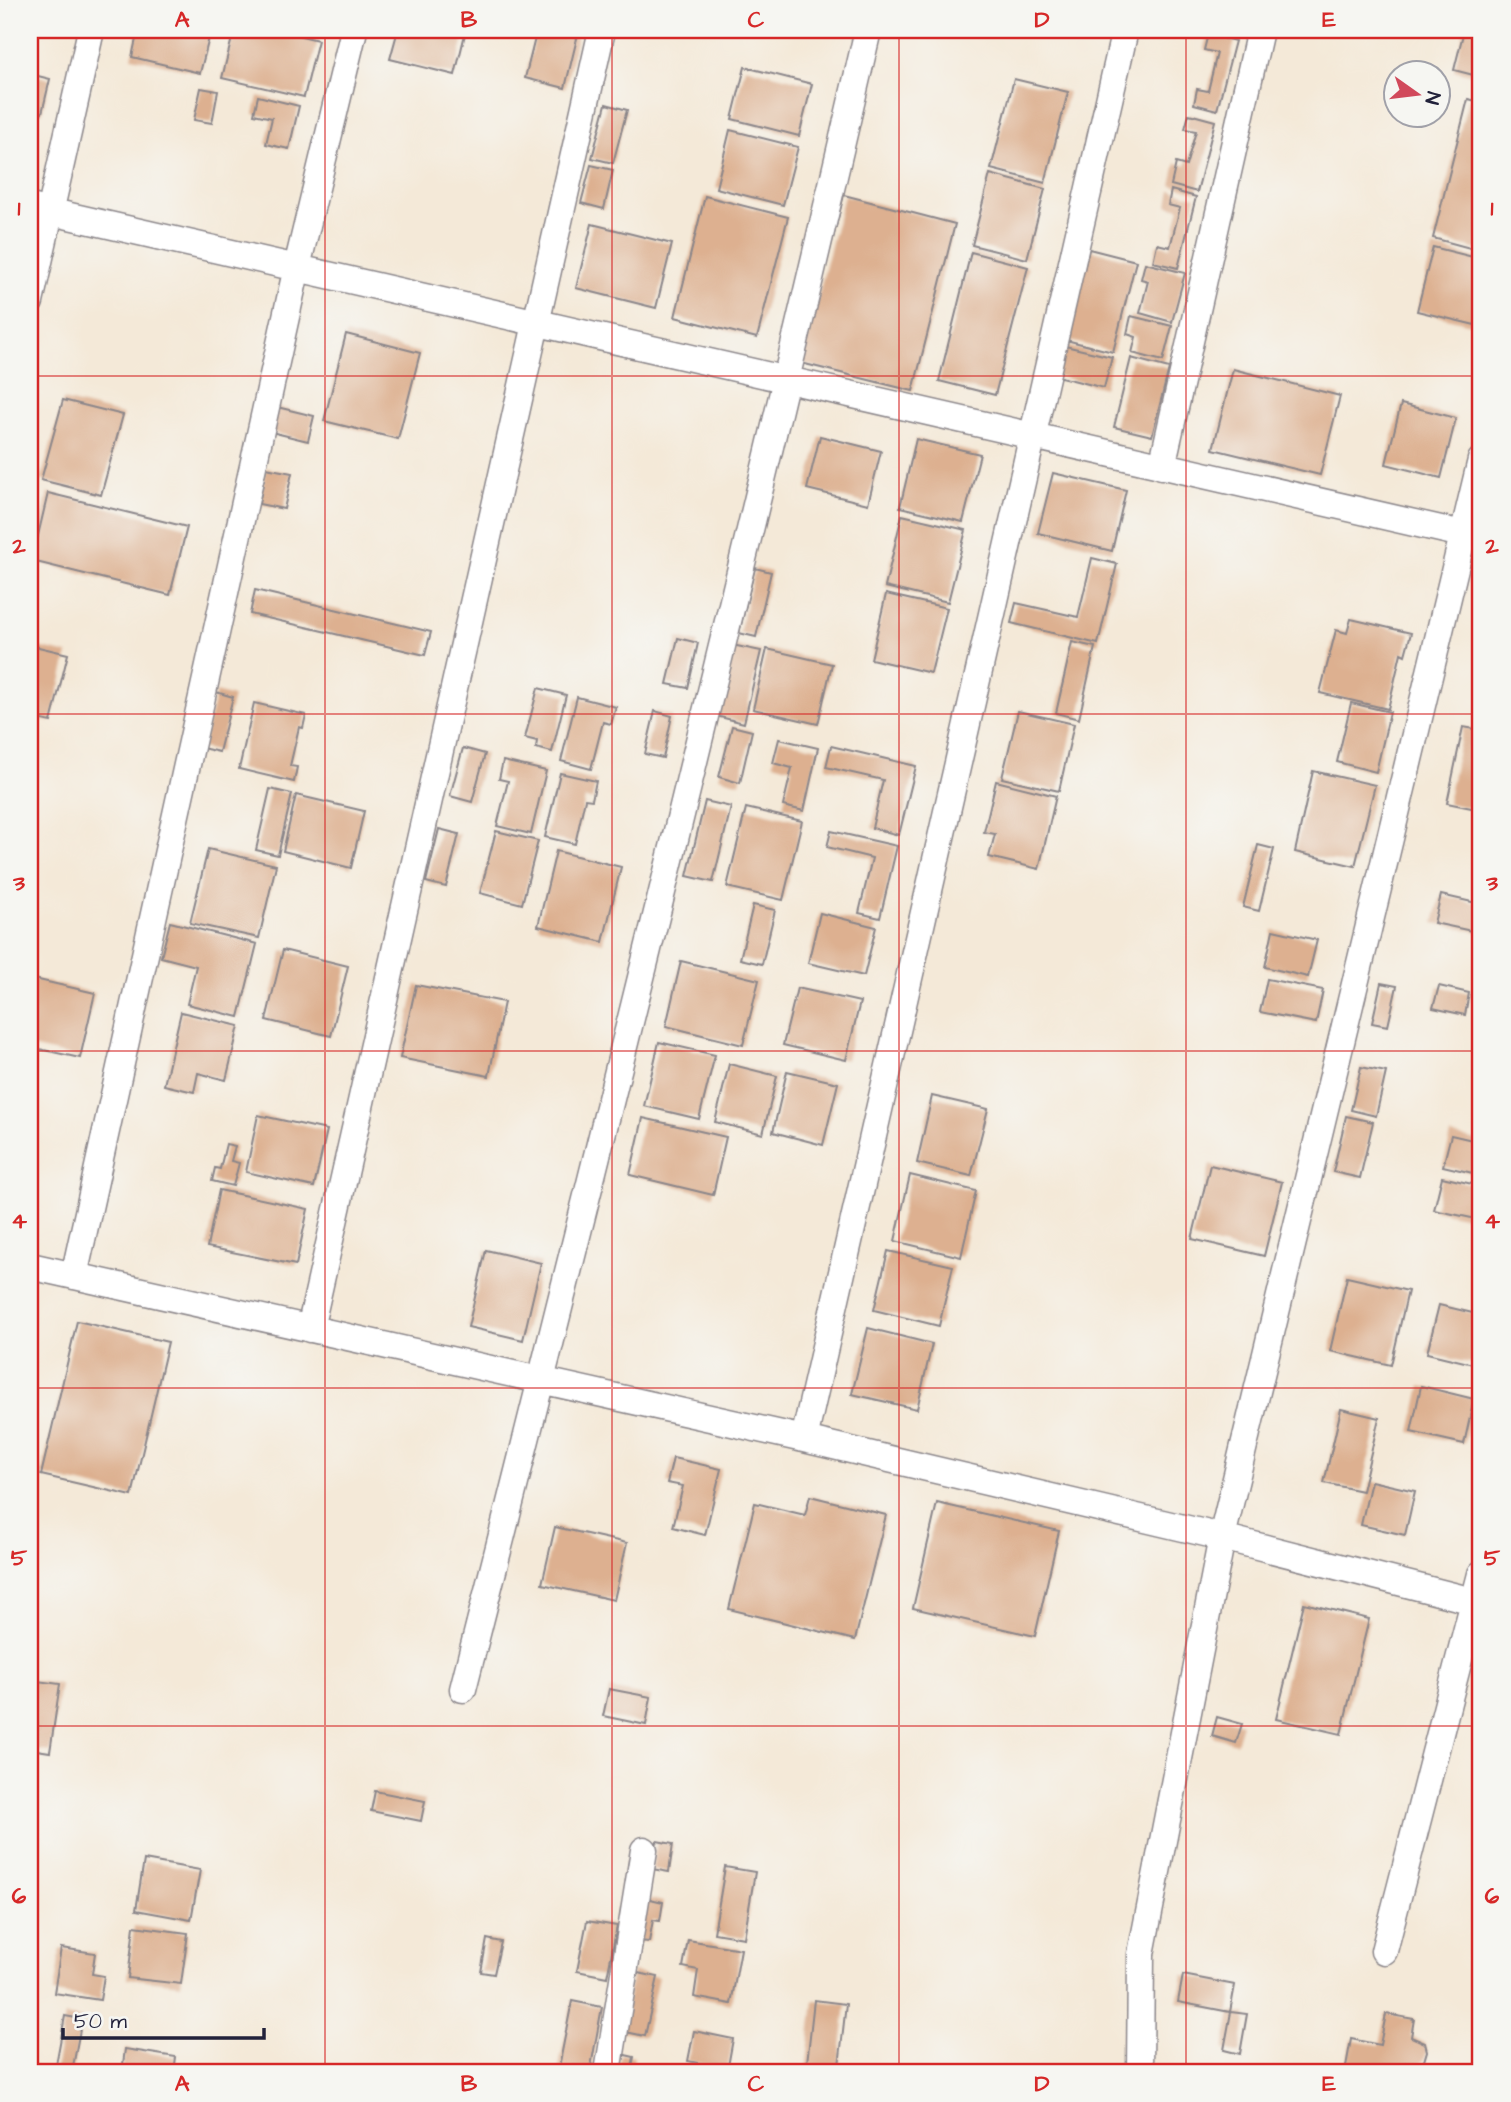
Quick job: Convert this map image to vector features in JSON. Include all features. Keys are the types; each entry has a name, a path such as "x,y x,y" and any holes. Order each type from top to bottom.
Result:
{"street":[{"path":"30,302 40,209 91,30"},
{"path":"74,1276 297,267 354,30"},
{"path":"310,1329 602,30"},
{"path":"463,1689 787,380 868,30"},
{"path":"804,1439 1125,30"},
{"path":"1162,466 1260,30"},
{"path":"40,209 1472,537"},
{"path":"1140,2072 1141,1954 1223,1537 1472,537 1481,460"},
{"path":"30,1266 804,1439 1223,1537 1478,1602"},
{"path":"1384,1951 1478,1602 1481,1574"},
{"path":"608,2072 644,1850"}],"building":[{"path":"138,30 211,30 200,73 132,57"},
{"path":"234,30 276,30 318,40 304,97 222,78"},
{"path":"398,30 466,30 455,75 390,59"},
{"path":"537,30 579,30 565,88 525,78"},
{"path":"1464,30 1481,30 1481,77 1454,70"},
{"path":"1208,34 1235,41 1217,110 1194,104 1197,89 1208,91 1217,53 1204,50"},
{"path":"745,67 812,84 799,136 732,119"},
{"path":"30,74 50,79 42,113 30,110"},
{"path":"1014,79 1068,92 1045,183 991,169"},
{"path":"201,88 218,91 212,123 194,120"},
{"path":"258,96 299,106 289,149 266,144 272,118 254,114"},
{"path":"1468,99 1481,102 1481,251 1433,238"},
{"path":"606,104 627,110 613,163 592,158"},
{"path":"1189,114 1215,121 1197,192 1171,185 1176,163 1186,166 1196,131 1185,129"},
{"path":"730,130 798,147 783,205 716,188"},
{"path":"591,165 613,170 604,209 581,203"},
{"path":"990,174 1045,189 1027,259 972,245"},
{"path":"1171,190 1196,197 1178,268 1153,262 1157,244 1170,247 1180,208 1168,205"},
{"path":"844,195 955,224 913,391 801,363"},
{"path":"705,196 788,217 757,338 675,317"},
{"path":"592,224 672,244 656,308 576,288"},
{"path":"1433,247 1481,259 1481,298 1475,325 1417,311"},
{"path":"1089,249 1136,261 1113,352 1066,340"},
{"path":"971,252 1028,267 995,395 939,381"},
{"path":"1145,263 1185,273 1172,322 1140,313 1148,281 1141,279"},
{"path":"1131,316 1172,326 1163,361 1132,353 1136,337 1127,334"},
{"path":"346,334 420,353 398,439 324,421"},
{"path":"1061,345 1112,357 1104,388 1053,375"},
{"path":"1131,358 1169,368 1152,436 1114,427"},
{"path":"1233,369 1340,396 1320,475 1213,449"},
{"path":"63,400 123,415 101,495 41,480"},
{"path":"1401,404 1456,418 1441,478 1386,464"},
{"path":"277,407 314,416 308,441 271,432"},
{"path":"820,436 881,451 868,504 807,489"},
{"path":"916,439 980,454 963,522 900,507"},
{"path":"266,468 292,473 284,509 259,504"},
{"path":"1053,473 1126,490 1112,551 1038,533"},
{"path":"48,493 187,527 170,595 32,561"},
{"path":"902,515 966,530 948,602 885,587"},
{"path":"1092,558 1117,564 1098,644 1011,623 1016,603 1078,617"},
{"path":"755,568 771,572 756,637 739,633"},
{"path":"255,590 431,632 425,655 250,614"},
{"path":"886,594 947,608 931,673 871,659"},
{"path":"1351,619 1411,633 1405,655 1401,653 1388,709 1320,693 1336,630 1347,633"},
{"path":"678,638 698,643 688,688 667,684"},
{"path":"1072,642 1095,647 1079,719 1056,713"},
{"path":"30,645 68,654 51,722 30,717"},
{"path":"732,645 761,651 744,723 716,716"},
{"path":"767,649 832,664 818,724 753,709"},
{"path":"538,688 566,695 552,752 536,748 537,741 525,738"},
{"path":"216,692 233,697 219,752 202,748"},
{"path":"577,697 616,707 611,724 603,722 591,769 561,761"},
{"path":"254,703 306,715 303,728 299,727 290,766 297,767 294,782 239,769"},
{"path":"1351,703 1390,712 1376,772 1337,762"},
{"path":"655,711 672,716 663,758 645,754"},
{"path":"1018,711 1074,724 1059,791 1002,778"},
{"path":"732,726 752,731 740,783 719,777"},
{"path":"1463,727 1481,730 1481,810 1447,803"},
{"path":"779,739 818,748 804,811 783,806 792,768 773,763"},
{"path":"831,746 916,766 899,835 872,828 883,780 826,767"},
{"path":"463,748 485,754 472,802 450,796"},
{"path":"503,761 546,771 531,834 497,826 508,781 499,779"},
{"path":"1313,771 1375,785 1355,866 1295,852"},
{"path":"560,773 596,781 592,800 585,799 575,844 545,837"},
{"path":"996,781 1056,796 1039,869 989,857 995,834 984,832"},
{"path":"270,789 292,794 278,855 256,850"},
{"path":"296,795 364,811 351,868 283,851"},
{"path":"705,801 731,807 713,882 687,876"},
{"path":"746,808 802,821 783,900 727,887"},
{"path":"439,829 459,834 446,887 426,882"},
{"path":"496,831 538,841 522,904 480,893"},
{"path":"831,831 897,846 880,918 859,913 872,858 827,847"},
{"path":"1258,845 1274,849 1259,911 1243,907"},
{"path":"208,849 276,865 259,938 190,923"},
{"path":"556,851 621,867 603,942 538,926"},
{"path":"1441,895 1481,904 1481,933 1434,923"},
{"path":"753,905 775,910 762,964 740,959"},
{"path":"820,913 876,927 864,976 808,963"},
{"path":"170,922 257,944 239,1017 187,1004 196,966 161,957"},
{"path":"1273,930 1317,940 1308,977 1265,967"},
{"path":"283,950 348,966 331,1036 266,1020"},
{"path":"681,961 759,980 743,1045 666,1026"},
{"path":"30,978 95,993 80,1058 30,1047"},
{"path":"1267,979 1323,990 1316,1023 1260,1012"},
{"path":"1381,983 1397,986 1388,1026 1372,1023"},
{"path":"416,985 504,1002 489,1076 400,1058"},
{"path":"1439,986 1469,993 1465,1015 1433,1008"},
{"path":"797,988 860,1002 846,1060 783,1045"},
{"path":"181,1012 239,1026 226,1080 198,1073 194,1092 164,1085"},
{"path":"659,1042 715,1055 699,1119 644,1106"},
{"path":"729,1064 777,1076 763,1134 715,1122"},
{"path":"1361,1067 1386,1072 1376,1116 1351,1110"},
{"path":"787,1071 838,1083 823,1145 773,1132"},
{"path":"932,1096 988,1109 971,1176 917,1163"},
{"path":"258,1115 327,1130 314,1187 246,1172"},
{"path":"1346,1116 1373,1122 1360,1178 1333,1172"},
{"path":"643,1118 726,1137 713,1195 630,1175"},
{"path":"1451,1135 1481,1142 1481,1175 1443,1166"},
{"path":"226,1144 235,1146 231,1161 239,1163 233,1186 212,1181 215,1168 220,1169"},
{"path":"1210,1165 1282,1182 1264,1256 1192,1239"},
{"path":"910,1175 976,1191 961,1257 895,1241"},
{"path":"1442,1177 1481,1186 1481,1220 1434,1210"},
{"path":"219,1190 308,1209 296,1265 207,1247"},
{"path":"486,1250 541,1263 523,1340 468,1327"},
{"path":"888,1251 953,1266 939,1326 874,1310"},
{"path":"1347,1277 1408,1291 1391,1365 1330,1351"},
{"path":"1439,1305 1481,1315 1481,1366 1427,1353"},
{"path":"77,1321 168,1342 132,1496 41,1475"},
{"path":"868,1328 932,1344 917,1409 852,1394"},
{"path":"1421,1386 1474,1399 1464,1444 1411,1432"},
{"path":"1341,1409 1379,1418 1362,1491 1324,1483"},
{"path":"673,1458 721,1469 705,1535 673,1527 683,1486 667,1483"},
{"path":"1371,1481 1415,1491 1405,1535 1361,1525"},
{"path":"810,1496 886,1515 855,1640 729,1609 755,1503 805,1515"},
{"path":"937,1503 1059,1531 1035,1636 913,1608"},
{"path":"555,1527 627,1543 614,1600 542,1584"},
{"path":"1304,1603 1369,1619 1341,1734 1276,1719"},
{"path":"30,1680 60,1684 50,1752 30,1749"},
{"path":"609,1689 651,1697 646,1725 603,1716"},
{"path":"1217,1717 1242,1724 1236,1743 1212,1736"},
{"path":"375,1791 425,1801 421,1821 371,1811"},
{"path":"657,1841 673,1844 669,1872 652,1869"},
{"path":"144,1860 200,1870 191,1920 136,1910"},
{"path":"725,1867 755,1872 744,1938 714,1933"},
{"path":"646,1898 663,1902 660,1921 653,1920 649,1942 639,1941"},
{"path":"587,1921 617,1926 607,1977 577,1971"},
{"path":"134,1926 188,1933 181,1984 128,1978"},
{"path":"487,1939 501,1942 494,1974 481,1972"},
{"path":"688,1940 741,1949 731,2004 694,1997 698,1970 683,1967"},
{"path":"61,1948 95,1953 92,1974 104,1976 100,2000 54,1993"},
{"path":"633,1972 658,1977 645,2036 621,2031"},
{"path":"1183,1975 1235,1985 1230,2012 1178,2002"},
{"path":"814,2000 846,2004 839,2066 876,2072 806,2072"},
{"path":"572,2001 602,2007 590,2072 558,2072"},
{"path":"30,2008 37,2008 35,2023 30,2022"},
{"path":"1231,2012 1247,2014 1240,2054 1224,2050"},
{"path":"1386,2014 1414,2019 1411,2037 1425,2043 1427,2051 1424,2061 1415,2066 1406,2063 1400,2072 1345,2072 1351,2039 1380,2045"},
{"path":"65,2016 82,2019 72,2072 30,2072 30,2065 55,2070"},
{"path":"694,2031 733,2039 727,2072 711,2072 713,2066 688,2061"},
{"path":"125,2049 176,2057 174,2072 122,2072"},
{"path":"621,2054 634,2057 631,2072 616,2072"}]}
